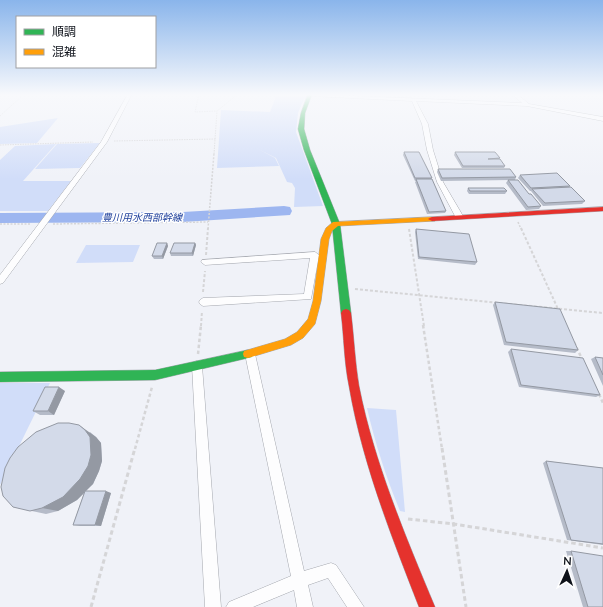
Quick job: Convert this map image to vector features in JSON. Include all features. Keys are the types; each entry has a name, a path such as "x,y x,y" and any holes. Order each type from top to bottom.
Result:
{"street":[{"path":"0,281 104,142 115,122"},
{"path":"302,122 303,138 336,224 354,385 370,450 391,517 427,607"},
{"path":"424,122 430,150 440,182 459,216"},
{"path":"0,377 155,375 250,354 288,342 300,335 310,325 316,310 326,234 336,224 603,209"},
{"path":"203,302 308,297 315,255 205,262"},
{"path":"250,354 305,607"},
{"path":"197,366 212,607"},
{"path":"234,607 300,580 331,570 356,607"}],"path":[{"path":"209,219 217,122"},
{"path":"0,145 216,139"},
{"path":"514,214 561,315"},
{"path":"407,220 420,294 466,607"},
{"path":"0,224 208,222"},
{"path":"344,288 420,294 603,313"},
{"path":"571,335 584,362"},
{"path":"91,607 155,375"},
{"path":"597,390 603,403"},
{"path":"391,517 454,524 603,548"}],"shaded area":[{"path":"30,122 54,122 37,143 0,144 0,127"},
{"path":"220,122 297,122 296,132 323,206 294,207 295,188 292,183 287,182 276,158 258,149 275,158 279,166 217,168"},
{"path":"100,143 80,168 35,169 57,144"},
{"path":"56,144 23,181 71,181 48,211 0,211 0,160 15,146"},
{"path":"86,245 140,245 133,262 76,263"},
{"path":"0,383 50,383 0,485"},
{"path":"367,408 396,410 405,512 400,511 390,485 377,447"}],"building":[{"path":"404,152 419,152 432,178 415,178"},
{"path":"455,152 495,152 500,158 488,159 500,159 505,166 463,166"},
{"path":"438,169 510,169 516,177 442,178"},
{"path":"557,173 570,186 531,188 520,175"},
{"path":"416,179 432,179 446,211 429,212"},
{"path":"508,180 518,180 541,206 528,207"},
{"path":"571,187 585,201 545,203 532,189"},
{"path":"468,188 504,188 507,191 470,191"},
{"path":"416,229 469,234 477,262 419,257"},
{"path":"157,243 167,243 162,256 152,256"},
{"path":"174,243 195,243 192,253 170,253"},
{"path":"495,302 560,309 578,350 506,342"},
{"path":"511,349 583,358 600,395 521,385"},
{"path":"595,357 603,358 603,375"},
{"path":"45,387 59,387 48,411 33,411"},
{"path":"58,423 79,425 90,437 91,455 88,466 80,479 63,497 42,508 30,511 13,507 3,496 1,487 5,468 10,458 18,447 36,432"},
{"path":"546,461 603,468 603,544 571,540"},
{"path":"85,491 106,491 95,525 73,525"},
{"path":"571,551 603,556 603,607 588,607"}],"waterway":[{"name":"豊川用水西部幹線","path":"0,218 183,217 284,211"}],"traffic: fast":[{"path":"302,122 301,129 307,150 336,224 346,313"},
{"path":"0,377 155,375 248,354"}],"traffic: slow":[{"path":"248,354 288,342 300,335 312,321 317,301 325,239 329,230 336,224 432,219"}],"traffic: jam":[{"path":"432,219 603,209"},
{"path":"346,313 351,368 360,414 385,498 427,607"}]}
